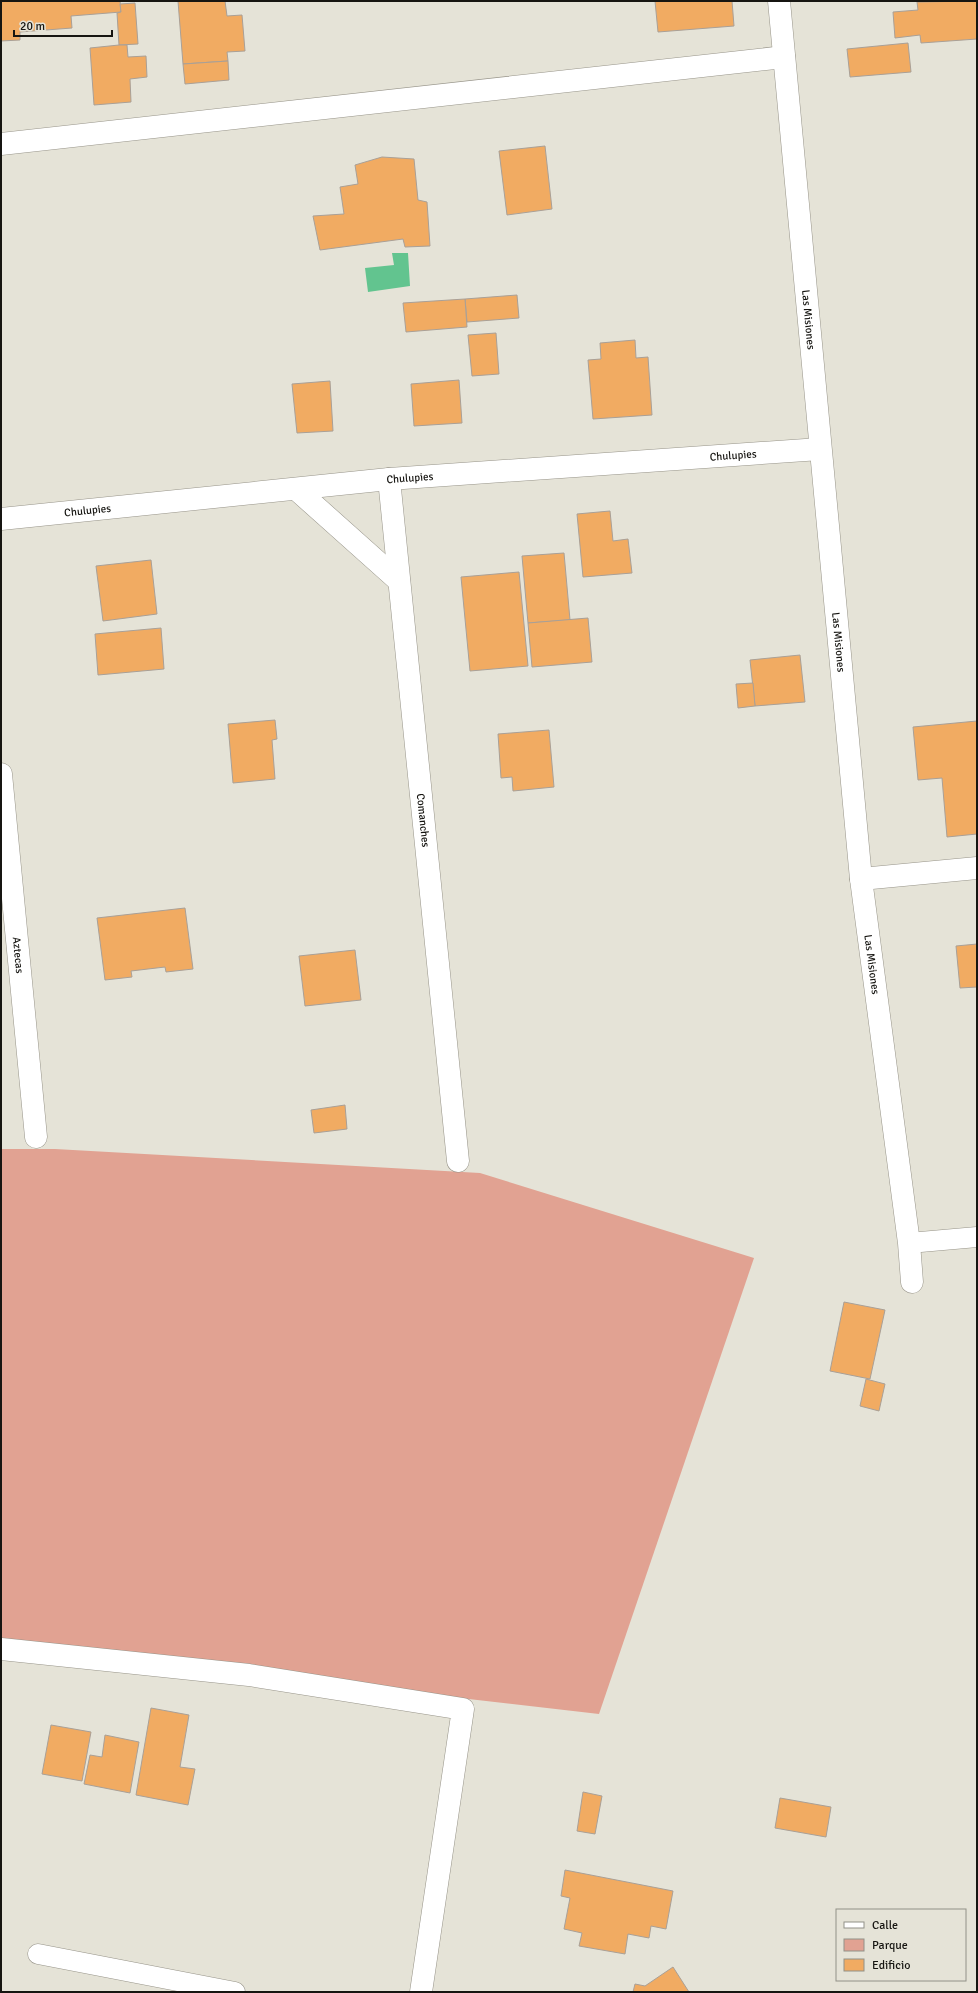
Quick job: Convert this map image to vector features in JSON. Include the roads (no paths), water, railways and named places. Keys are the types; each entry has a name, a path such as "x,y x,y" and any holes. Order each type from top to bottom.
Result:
{"street":[{"name":"Las Misiones","path":"778,1 860,879 909,1243 912,1282"},
{"path":"1,144 784,57"},
{"name":"Chulupies","path":"1,519 389,480 820,449"},
{"name":"Comanches","path":"389,480 458,1161"},
{"path":"296,489 399,581"},
{"name":"Aztecas","path":"1,774 36,1137"},
{"path":"860,879 977,868"},
{"path":"1,1649 249,1675 463,1709 421,1992"}],"lane":[{"path":"909,1243 977,1237"},
{"path":"38,1954 236,1992"}]}
